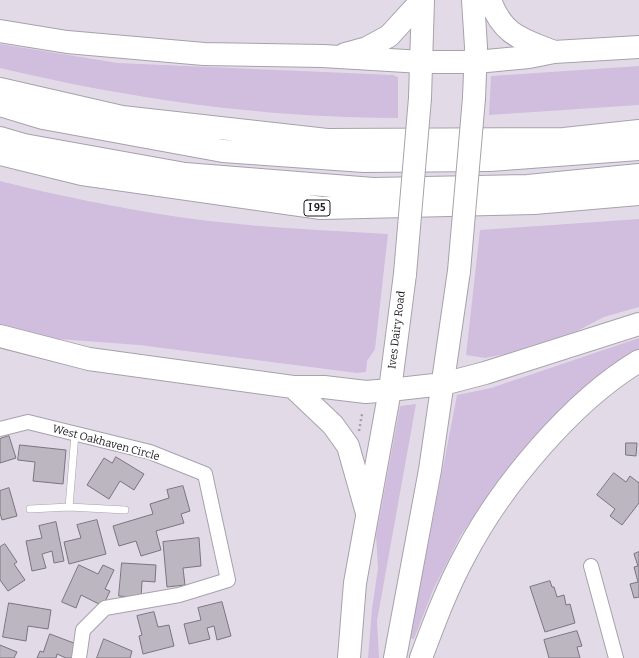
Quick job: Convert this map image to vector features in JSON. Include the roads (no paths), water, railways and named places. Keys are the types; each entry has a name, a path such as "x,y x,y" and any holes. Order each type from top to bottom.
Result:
{"main road":[{"path":"395,658 430,470 460,271 476,62 472,0"},
{"path":"490,0 500,23 512,34 554,52"},
{"path":"336,57 367,48 389,36 396,28 423,6"},
{"name":"Ives Dairy Road","path":"349,658 351,612 367,513 390,390 405,274 420,98 423,6"},
{"path":"0,31 67,42 204,54 336,57 422,62 476,62 529,57 554,52 639,47"},
{"path":"0,89 122,117 327,140 564,139 639,131"},
{"path":"0,106 43,118 224,150 364,161 490,160 639,149"},
{"path":"0,138 24,145 186,174 372,189 528,186 639,176"},
{"name":"I 95","path":"0,154 82,174 321,208 534,203 639,194"},
{"path":"0,336 89,359 293,387 324,387 366,392 443,384 486,374 639,324"},
{"path":"421,658 438,613 465,554 489,514 513,480 564,422 594,394 639,361"},
{"path":"293,387 333,424 348,446 367,513"}],"street":[{"name":"West Oakhaven Circle","path":"0,429 28,422 150,452 205,474 228,580 179,595 105,608 83,630 79,658"},
{"path":"591,566 616,658"}],"lane":[{"path":"69,507 75,434"},
{"path":"30,508 69,507 125,510"}]}
